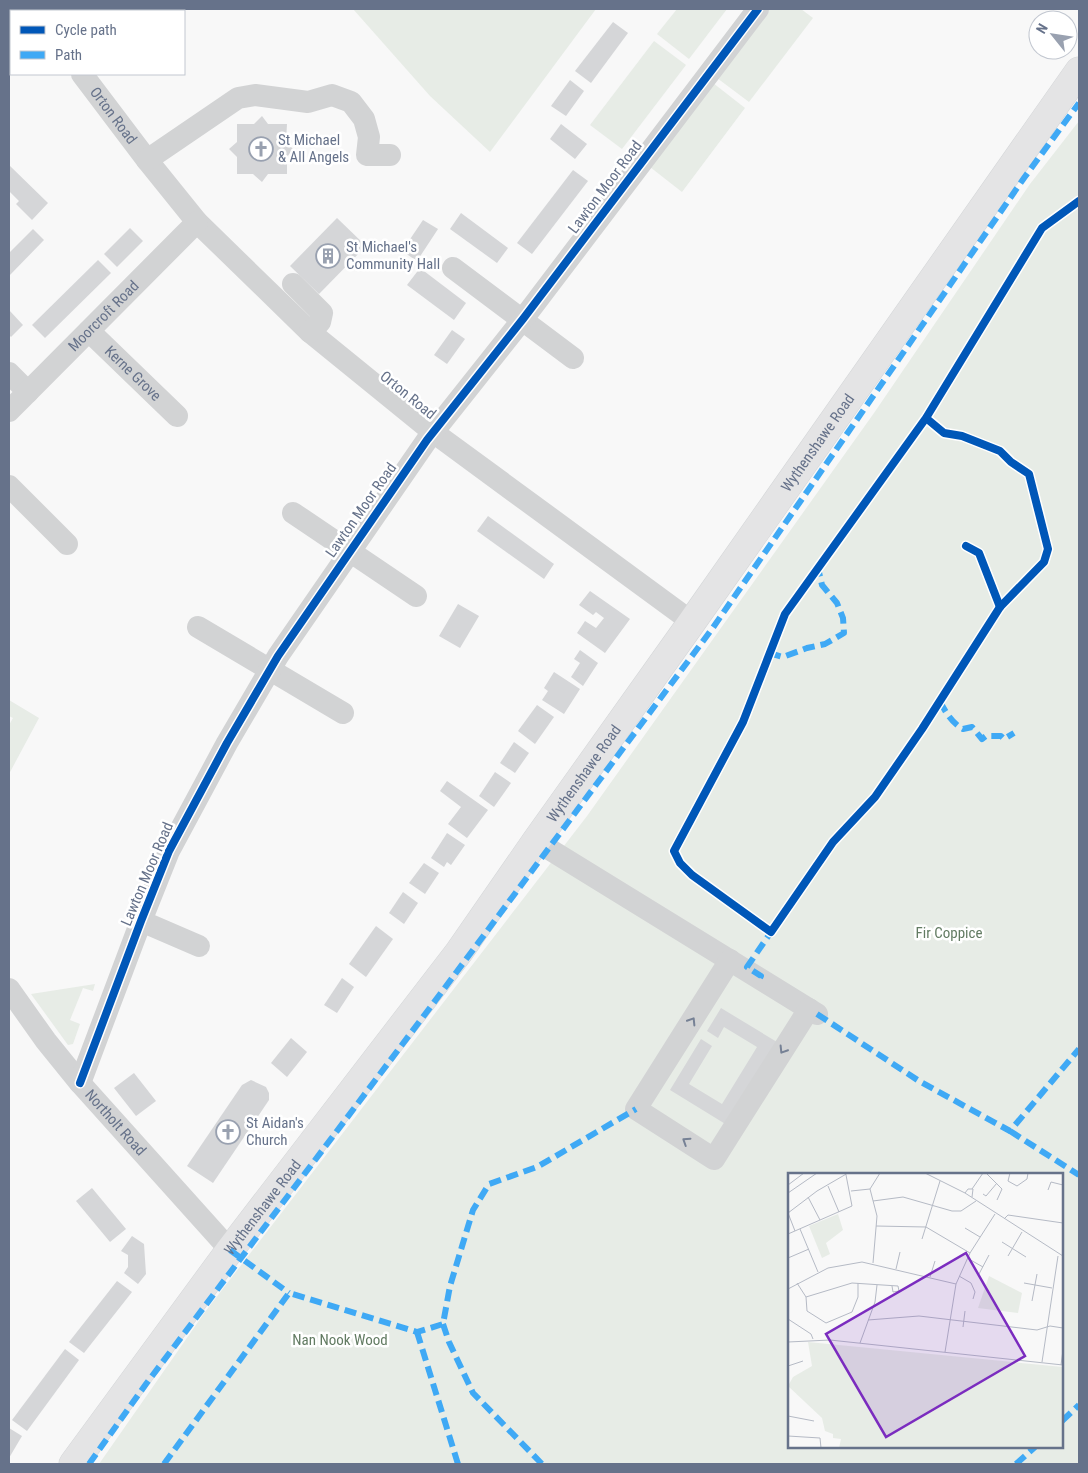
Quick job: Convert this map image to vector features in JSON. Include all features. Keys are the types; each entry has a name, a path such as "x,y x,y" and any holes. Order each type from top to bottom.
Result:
{"main road":[{"name":"Wythenshawe Road","path":"73,1464 230,1250 459,952 1079,72"}],"street":[{"name":"Lawton Moor Road","path":"80,1083 169,850 227,743 270,670 348,552 433,432 523,319 758,9"},
{"name":"Orton Road","path":"83,75 197,222 310,332 433,432 692,622"},
{"path":"147,160 238,98 255,95 308,102 332,95 351,102 364,119 369,136 367,155 390,156"},
{"name":"Moorcroft Road","path":"9,411 197,222"},
{"path":"453,268 573,358"},
{"path":"293,284 322,314 320,322 310,332"},
{"name":"Kerne Grove","path":"89,331 177,416"},
{"path":"9,373 28,392"},
{"path":"9,486 67,544"},
{"path":"293,513 348,552 416,596"},
{"path":"198,627 344,713"},
{"path":"536,841 730,960 813,1011 714,1159 636,1109 730,960"},
{"path":"141,921 199,946"},
{"name":"Northolt Road","path":"9,989 80,1083 230,1250"}],"green space":[{"path":"353,9 596,9 490,152 430,96"},
{"path":"677,9 727,9 689,59 657,34"},
{"path":"769,9 801,9 813,18 749,102 717,78"},
{"path":"654,41 686,65 622,149 590,125"},
{"path":"713,83 745,108 682,192 650,167"},
{"path":"1079,121 1079,1464 99,1464 205,1312 587,816 874,413 1030,184"},
{"path":"9,700 39,718 9,774 9,725 13,718 9,716"},
{"path":"95,984 93,991 83,988 70,1020 80,1024 73,1044 68,1045 31,994"}],"building":[{"path":"613,22 628,33 591,83 575,71"},
{"path":"570,80 584,91 566,116 551,106"},
{"name":"St Michael & All Angels","path":"262,116 268,124 287,124 286,142 293,149 287,157 287,174 268,174 262,182 253,174 237,174 237,157 229,149 237,142 237,124 254,124"},
{"path":"561,124 587,144 575,159 550,139"},
{"path":"9,165 48,203 32,220 16,204 19,201 9,191"},
{"path":"573,170 588,181 532,254 517,243"},
{"path":"461,213 508,248 497,263 450,229"},
{"name":"St Michael's Community Hall","path":"337,218 366,246 319,294 290,266"},
{"path":"423,220 438,229 417,261 402,251"},
{"path":"130,228 143,241 117,267 104,254"},
{"path":"33,229 44,240 9,276 9,253"},
{"path":"98,260 111,273 45,338 32,325"},
{"path":"420,268 466,303 454,320 407,285"},
{"path":"9,310 23,325 11,337 9,335"},
{"path":"452,330 465,339 447,364 434,355"},
{"path":"488,516 554,564 544,579 477,531"},
{"path":"590,591 630,619 605,653 577,633 585,621 596,628 604,618 596,612 593,615 579,605"},
{"path":"458,604 479,616 460,648 439,636"},
{"path":"580,650 598,663 583,686 571,677 580,663 574,659"},
{"path":"554,672 580,689 564,714 542,700 548,691 544,688"},
{"path":"537,705 554,717 535,744 518,731"},
{"path":"514,742 529,753 515,773 500,763"},
{"path":"495,772 511,783 494,807 479,796"},
{"path":"447,781 488,810 467,838 448,824 461,807 440,791"},
{"path":"447,833 465,845 451,865 447,862 444,867 431,858"},
{"path":"424,863 439,873 425,894 409,883"},
{"path":"403,892 418,903 404,924 389,913"},
{"path":"376,926 393,939 366,977 349,964"},
{"path":"342,978 354,987 337,1013 324,1005"},
{"path":"721,1008 777,1042 727,1125 670,1090 701,1039 712,1046 689,1084 722,1104 757,1047 724,1027 718,1038 707,1031"},
{"path":"291,1038 307,1052 287,1077 271,1063"},
{"path":"134,1073 156,1101 136,1116 114,1088"},
{"path":"251,1080 266,1087 269,1093 269,1100 213,1183 187,1166 242,1085"},
{"path":"92,1188 126,1229 110,1242 76,1201"},
{"path":"132,1236 144,1244 146,1274 138,1284 124,1273 128,1267 128,1255 121,1251"},
{"path":"117,1281 132,1292 84,1353 69,1342"},
{"path":"65,1349 79,1360 27,1431 12,1420"},
{"path":"9,1428 22,1436 9,1458"}],"marked path":[{"path":"89,1464 146,1384 712,629 1024,178 1079,103"},
{"path":"769,653 783,657 807,648 825,644 844,633 843,618 837,603 822,585 818,568"},
{"path":"940,701 956,724 963,729 972,727 982,739 986,736 1001,736 1004,739 1014,733"},
{"path":"760,978 761,976 747,967 771,932"},
{"path":"817,1014 919,1081 1010,1131 1079,1049"},
{"path":"164,1464 289,1293 417,1332 443,1324 450,1286 473,1210 489,1184 537,1167 636,1109"},
{"path":"1010,1131 1079,1175"},
{"path":"230,1250 289,1293"},
{"path":"443,1324 449,1342 473,1393 542,1464"},
{"path":"417,1332 458,1464"},
{"path":"1063,1420 1079,1405"},
{"path":"1016,1464 1034,1448"}],"cycle path":[{"path":"80,1083 169,851 227,743 278,656 427,440 523,319 758,9"},
{"path":"926,418 944,433 962,436 1000,451 1011,462 1029,474 1048,549 1044,562 1000,607 922,729 875,797 833,842 771,932 692,875 680,863 674,851 743,722 785,614 926,418 1042,228 1079,201"},
{"path":"966,546 979,553 1000,607"}],"place":[{"name":"St Michael & All Angels","path":"261,149"},
{"name":"St Michael's Community Hall","path":"328,256"},
{"name":"St Aidan's Church","path":"228,1132"}],"park label":[{"name":"Fir Coppice","path":"949,933"},
{"name":"Nan Nook Wood","path":"340,1340"}]}
